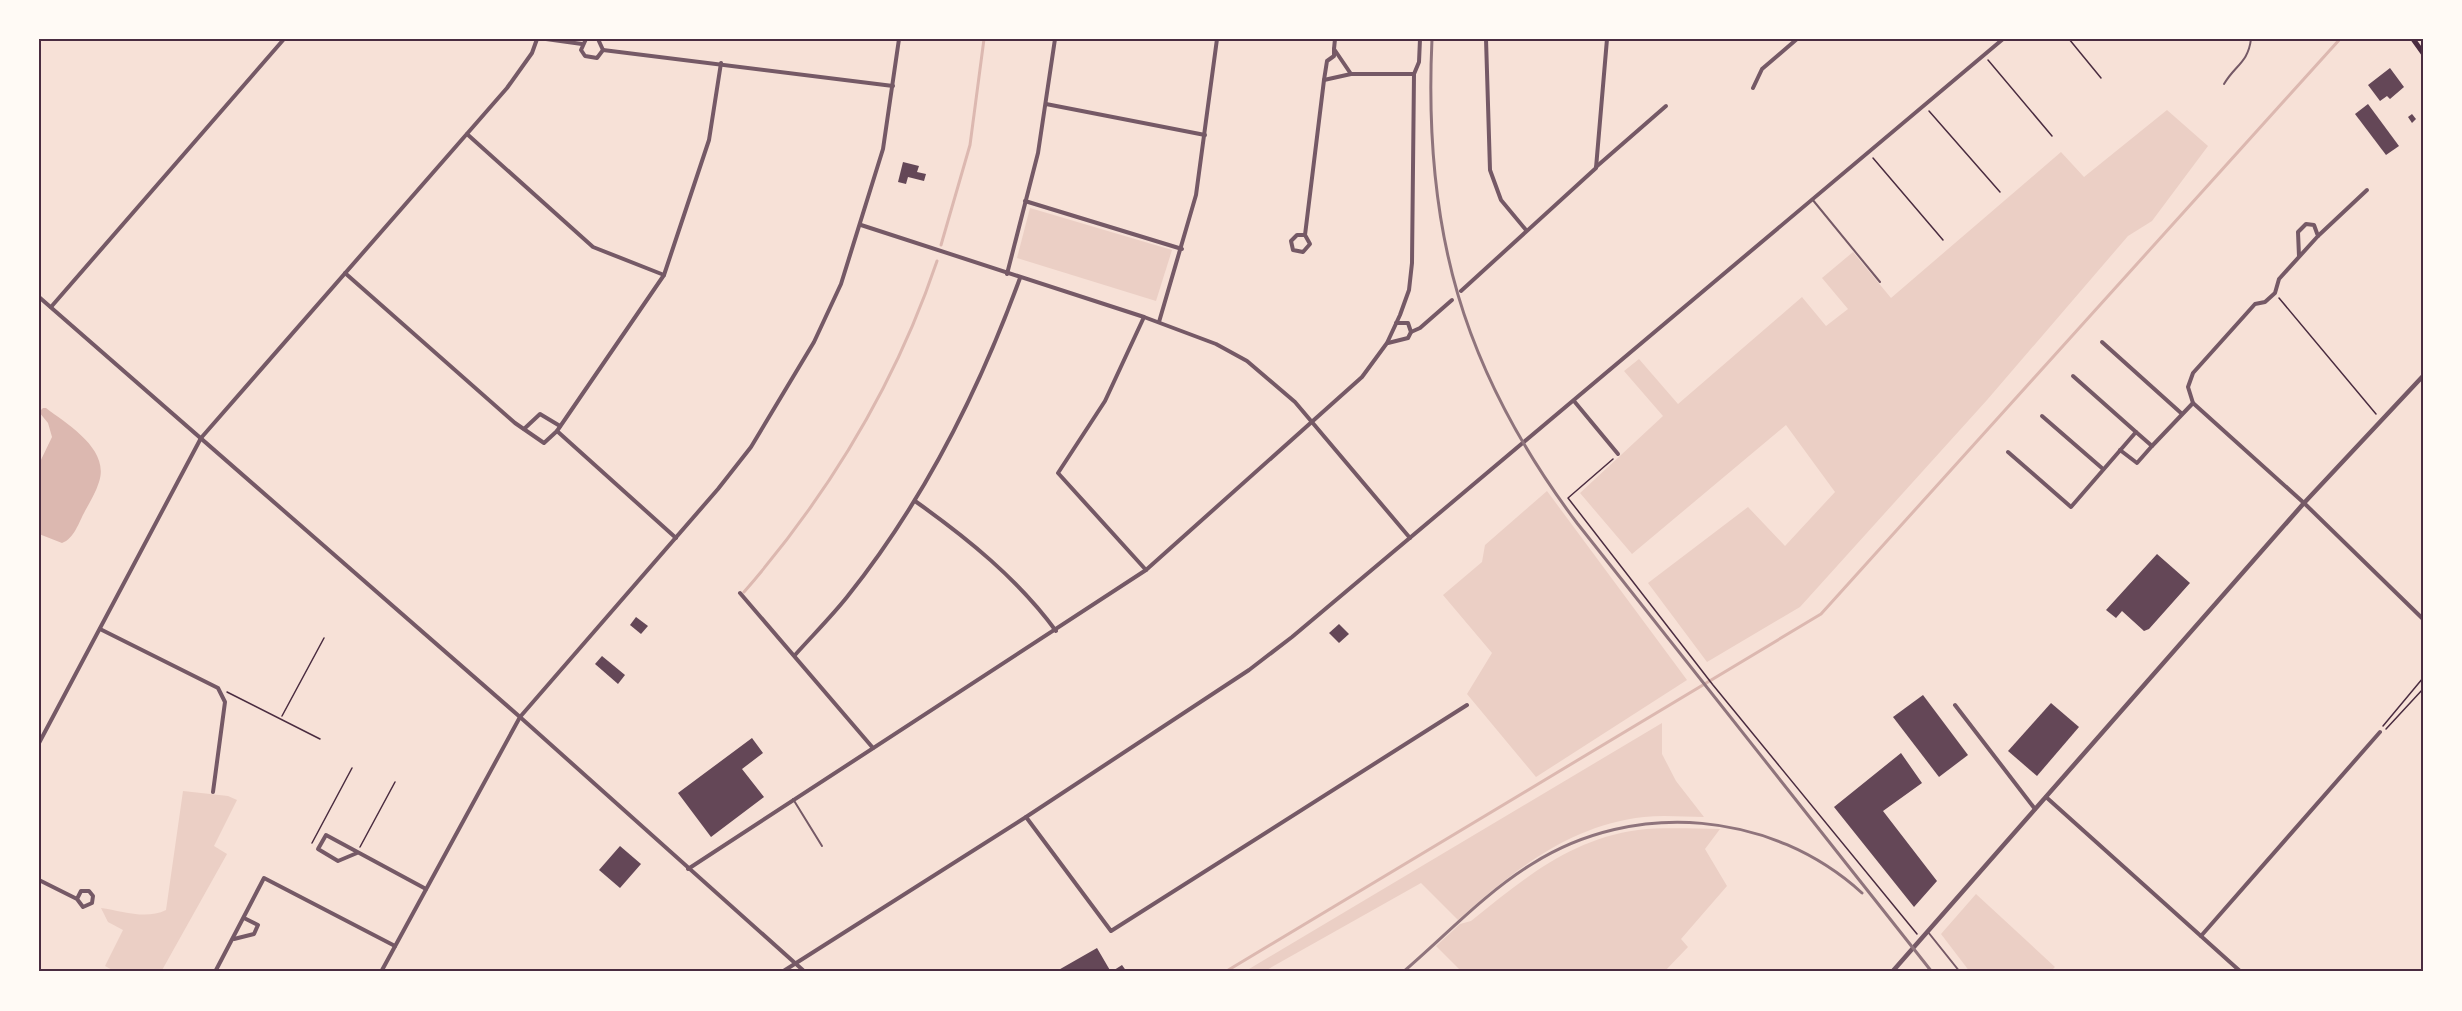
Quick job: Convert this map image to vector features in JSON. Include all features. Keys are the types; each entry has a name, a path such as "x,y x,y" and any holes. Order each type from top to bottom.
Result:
{"main road":[{"path":"2413,39 2423,53"}],"street":[{"path":"51,307 284,39"},
{"path":"39,743 201,438 520,73 537,39"},
{"path":"546,39 582,45"},
{"path":"586,39 582,45 585,56 591,59 601,54 603,50"},
{"path":"598,39 603,50"},
{"path":"381,972 520,717 676,538 751,447 814,342 841,284 883,149 894,86 899,39"},
{"path":"1007,274 1038,153 1055,39"},
{"path":"1159,322 1196,195 1217,39"},
{"path":"1305,235 1297,235 1291,241 1293,250 1303,252 1310,244 1305,235 1324,80 1327,61 1334,56 1335,39"},
{"path":"688,869 1056,631 1146,570 1362,377 1387,343 1409,290 1412,263 1414,74 1419,62 1420,39"},
{"path":"1486,39 1490,170 1501,200 1526,230"},
{"path":"1596,168 1607,39"},
{"path":"1753,88 1762,69 1797,39"},
{"path":"782,972 1026,817 1249,670 1410,538 2003,39"},
{"path":"1334,49 1352,74"},
{"path":"603,50 894,86"},
{"path":"345,273 524,429 544,443 557,431 664,275 709,140 721,63"},
{"path":"1324,80 1352,74 1414,74"},
{"path":"1046,104 1205,135"},
{"path":"1461,291 1666,106"},
{"path":"466,134 593,248 664,275"},
{"path":"2367,190 2299,256 2279,279 2275,293 2265,302 2255,304 2193,372 2188,387 2193,403 2304,503 2423,619"},
{"path":"1025,201 1182,249"},
{"path":"2299,256 2298,232 2306,224 2314,225 2318,236"},
{"path":"861,225 1159,322 1216,344 1247,362 1295,402 1410,538"},
{"path":"795,655 847,598 915,501 958,427 994,348 1020,278"},
{"path":"39,297 520,717 805,972"},
{"path":"1387,343 1408,338 1411,332 1420,328 1452,300"},
{"path":"1144,317 1110,393 1058,473 1146,570"},
{"path":"1396,323 1408,323 1411,332"},
{"path":"2102,342 2181,413"},
{"path":"2073,376 2152,446"},
{"path":"1892,972 2304,503 2423,376"},
{"path":"1574,400 1618,454"},
{"path":"2120,450 2137,463 2181,413 2193,403"},
{"path":"524,429 540,414 560,426"},
{"path":"2042,416 2103,469"},
{"path":"557,431 676,538"},
{"path":"2008,452 2071,507 2136,432"},
{"path":"915,501 959,533 1018,585 1056,631"},
{"path":"740,593 873,748"},
{"path":"100,628 218,688 225,702 213,792"},
{"path":"1026,817 1112,931 1467,705"},
{"path":"1955,705 2035,809"},
{"path":"2201,936 2380,732"},
{"path":"2046,797 2241,972"},
{"path":"357,853 338,861 318,849 326,835 426,889"},
{"path":"215,972 264,878 395,946"},
{"path":"39,880 76,899 83,907 89,906 93,896 89,891 81,891 76,899"},
{"path":"233,939 254,934 258,925 244,918"}],"lane":[{"path":"2224,84 2232,71 2247,58 2251,39"},
{"path":"1812,199 1880,282"},
{"path":"793,800 822,846"},
{"path":"1928,931 1960,972"}],"path":[{"path":"2069,39 2101,78"},
{"path":"1984,55 2052,136"},
{"path":"1924,105 2000,192"},
{"path":"1868,152 1943,240"},
{"path":"2275,293 2381,419"},
{"path":"1618,454 1568,498 1708,679 1921,939"},
{"path":"281,718 324,638"},
{"path":"2380,732 2384,722 2423,678"},
{"path":"218,688 281,718 320,740"},
{"path":"2380,732 2390,727 2423,689"},
{"path":"312,843 352,768"},
{"path":"357,853 395,782"}],"shaded area":[{"path":"2167,110 2208,146 2152,221 2128,236 1987,400 1800,607 1707,662 1648,583 1748,507 1785,546 1835,492 1786,425 1632,554 1580,493 1663,416 1624,371 1639,359 1678,404 1802,297 1826,326 1848,309 1822,278 1853,252 1891,298 2061,152 2084,177"},
{"path":"1030,208 1172,250 1156,301 1017,258"},
{"path":"43,408 65,422 85,439 93,449 101,470 99,482 76,530 62,543 39,534 39,464 52,437 48,423 39,412"},
{"path":"1547,491 1687,680 1536,777 1467,694 1492,653 1443,595 1482,562 1485,545"},
{"path":"1662,723 1662,754 1676,781 1704,817 1644,817 1617,822 1566,840 1521,868 1458,920 1421,883 1263,972 1244,972"},
{"path":"183,791 228,796 237,800 214,846 227,854 161,972 116,972 105,966 123,930 108,922 101,908 142,915 166,910"},
{"path":"1720,829 1705,849 1727,886 1681,939 1688,947 1664,972 1462,972 1436,946 1460,924 1471,921 1528,877 1590,842 1638,830"},
{"path":"1976,894 2055,967 2050,972 1970,972 1941,934"}],"building":[{"path":"2390,68 2404,87 2390,99 2387,96 2380,101 2368,85"},
{"path":"2368,104 2399,146 2386,155 2355,114"},
{"path":"2412,114 2416,119 2412,123 2408,117"},
{"path":"903,162 919,166 917,172 926,174 924,181 908,177 906,184 898,182"},
{"path":"2157,554 2190,583 2149,629 2144,631 2122,611 2116,618 2106,610"},
{"path":"636,617 648,626 641,634 630,625"},
{"path":"1339,624 1349,634 1339,643 1329,633"},
{"path":"602,656 625,675 618,684 595,664"},
{"path":"1923,695 1968,755 1939,777 1893,717"},
{"path":"2051,703 2079,727 2037,776 2008,751"},
{"path":"752,738 763,753 742,769 764,797 711,837 678,793"},
{"path":"1901,753 1922,783 1883,811 1937,881 1914,907 1834,807"},
{"path":"620,846 641,864 620,888 599,870"},
{"path":"1097,948 1111,972 1055,972"},
{"path":"1122,965 1127,972 1111,972"}],"waterway":[{"path":"941,245 970,145 984,39"},
{"path":"1225,972 1821,614 2340,39"},
{"path":"744,592 804,517 857,436 901,351 937,261"}],"railway":[{"path":"1432,39 1431,108 1435,173 1444,235 1458,295 1478,353 1505,410 1537,466 1577,523 1932,972"},
{"path":"1403,972 1482,901 1515,875 1572,843 1614,830 1658,823 1702,823 1745,831 1787,845 1826,866 1862,893"}]}
